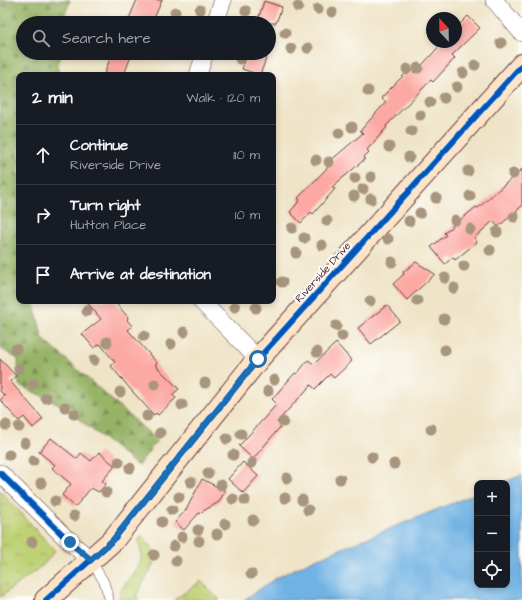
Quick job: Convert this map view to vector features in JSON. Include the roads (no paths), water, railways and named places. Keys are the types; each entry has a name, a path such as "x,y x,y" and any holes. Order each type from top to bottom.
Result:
{"main road":[{"name":"Riverside Drive","path":"46,600 113,540 258,359 522,65"}],"street":[{"path":"217,16 223,0"},
{"path":"494,0 522,33"},
{"path":"199,72 203,60"},
{"path":"204,304 258,359"},
{"path":"0,473 72,544 91,560"}],"lane":[{"path":"91,560 104,582 109,600"}],"water":[{"path":"522,475 522,600 244,600 276,578 311,561 474,494 474,588 510,588 510,480"}]}
